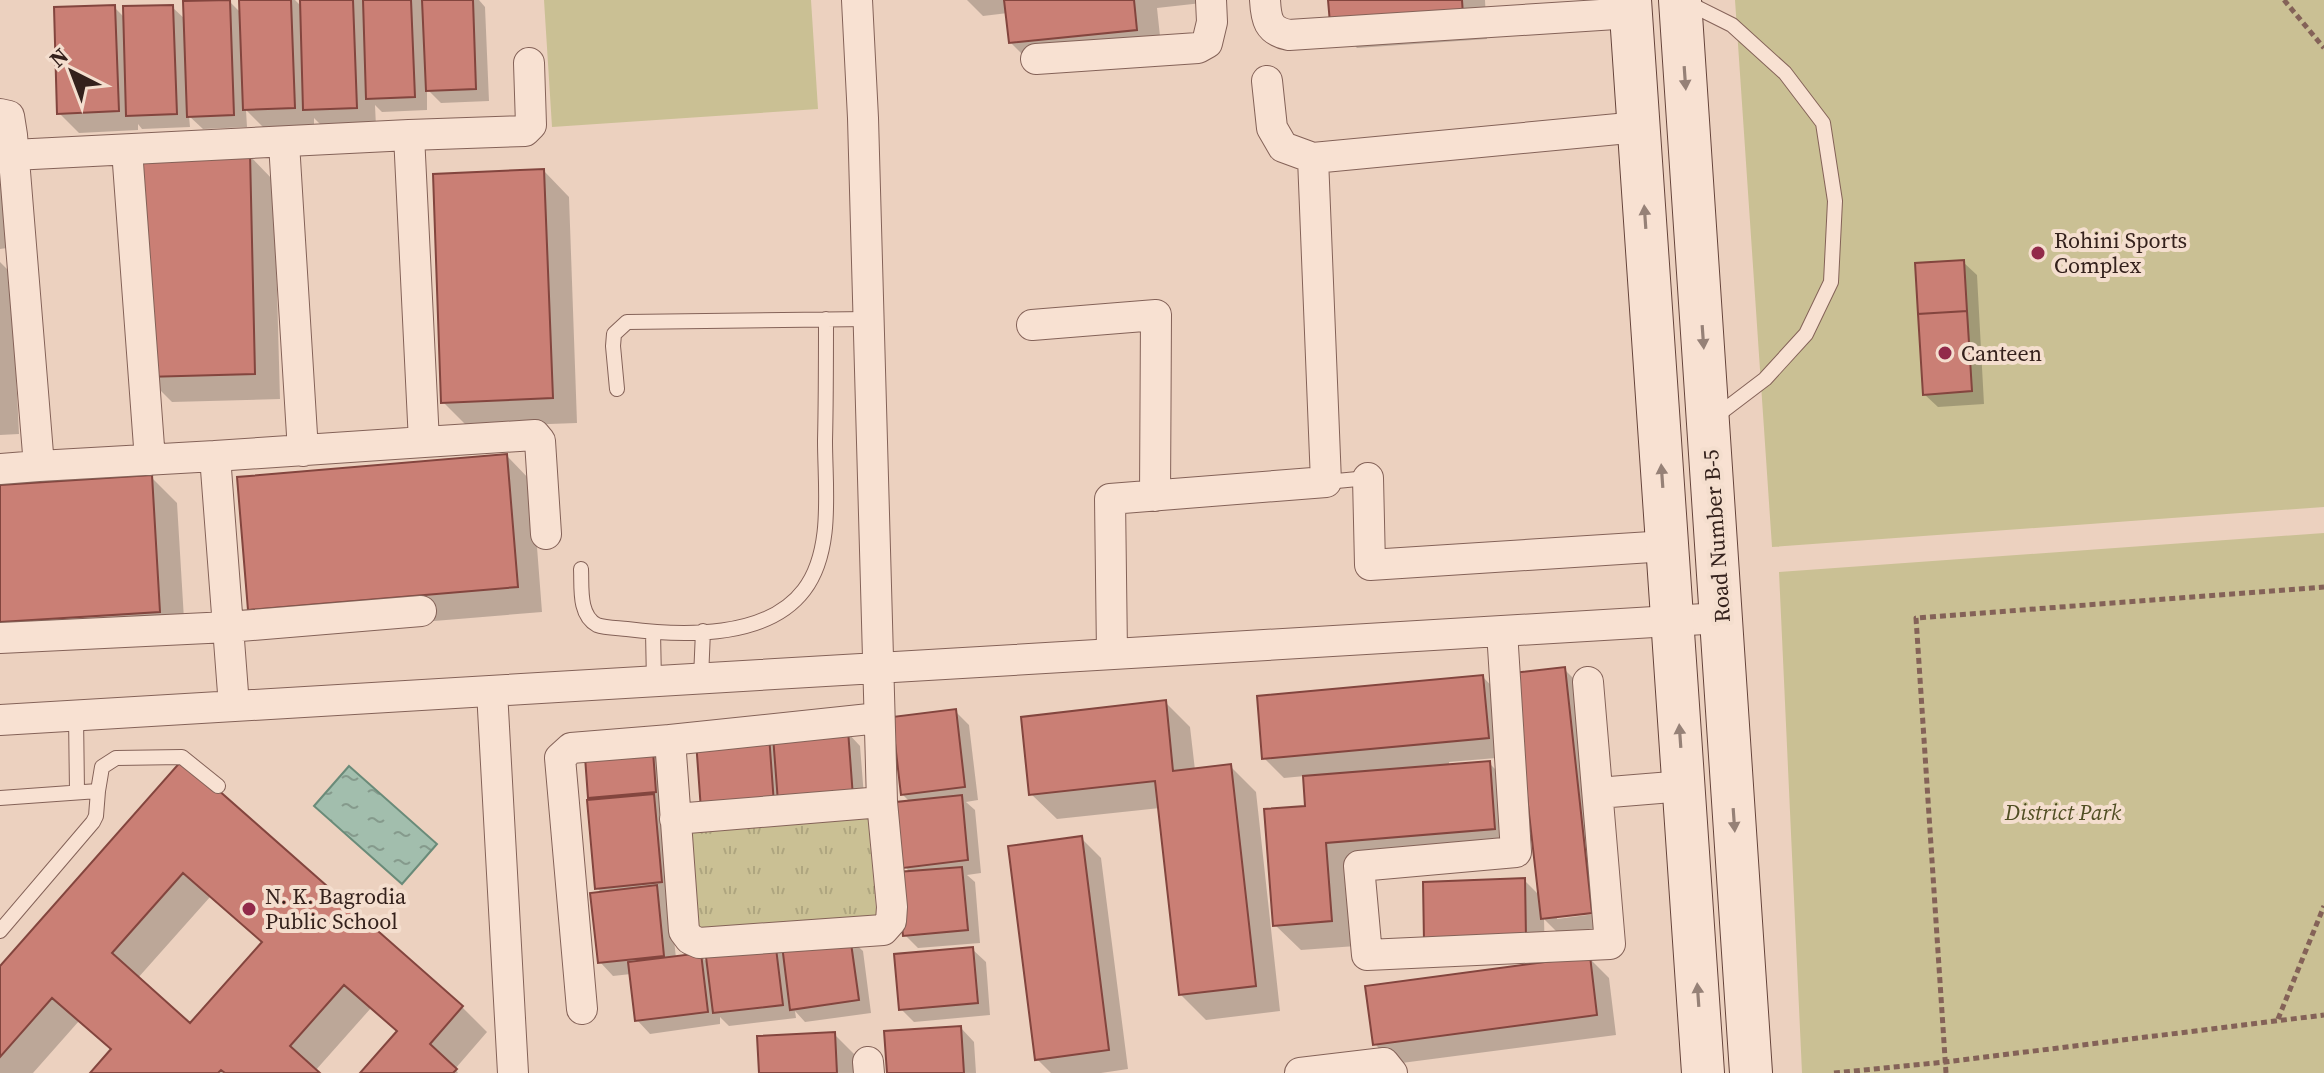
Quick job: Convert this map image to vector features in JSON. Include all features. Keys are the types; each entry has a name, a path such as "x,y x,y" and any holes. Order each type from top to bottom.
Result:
{"street":[{"path":"670,740 684,931 690,939 699,943 883,930 891,921 882,802 857,0"},
{"path":"1036,59 1198,48 1207,43 1212,22 1211,0"},
{"path":"1265,0 1267,20 1275,30 1289,35 1551,9 1630,6 1703,1073"},
{"name":"Road Number B-5","path":"1681,0 1751,1073"},
{"path":"13,155 525,131 531,125 529,63"},
{"path":"1267,81 1272,128 1283,147 1313,158 1639,127"},
{"path":"0,114 9,116 39,466"},
{"path":"409,135 424,442"},
{"path":"284,143 303,451"},
{"path":"127,150 150,460"},
{"path":"1112,653 1110,499 1326,482 1313,158"},
{"path":"1032,325 1156,315 1155,496"},
{"path":"0,469 303,451 531,433 540,441 546,534"},
{"path":"215,456 234,706"},
{"path":"1368,478 1370,565 1667,546"},
{"path":"0,638 228,627 421,611"},
{"path":"0,720 1721,618"},
{"path":"1502,631 1516,852 1359,866 1367,955 1610,944 1588,682"},
{"path":"492,691 513,1073"},
{"path":"582,1009 560,758 571,748 879,718"},
{"path":"1598,793 1684,786"},
{"path":"675,819 882,802"},
{"path":"1300,1073 1384,1063 1392,1073"}],"lane":[{"path":"1681,0 1732,25 1785,73 1823,123 1835,201 1831,282 1806,334 1765,379 1708,422"},
{"path":"581,569 583,604 588,617 597,625 653,632 745,626 784,610 805,589 817,563 824,528 826,319"},
{"path":"617,389 614,334 627,322 868,319"},
{"path":"1326,482 1368,478"},
{"path":"701,678 703,631"},
{"path":"653,632 654,682"},
{"path":"76,716 77,791"},
{"path":"0,931 93,822 102,767 109,760 182,757 218,786"},
{"path":"0,798 98,791"}],"path":[{"path":"2284,0 2324,48"},
{"path":"1946,1073 1916,618 2324,587"},
{"path":"2278,1019 2324,906"},
{"path":"1834,1073 2324,1015"}],"green space":[{"path":"544,0 811,0 818,109 552,127"},
{"name":"Rohini Sports Complex","path":"1735,0 2324,0 2324,507 1772,547"},
{"name":"District Park","path":"2324,533 2324,1073 1802,1073 1779,572"},
{"path":"868,816 877,919 695,934 688,830"}],"water":[{"path":"349,766 437,844 402,884 314,806"}],"building":[{"path":"230,0 234,115 187,117 183,1"},
{"path":"239,0 291,0 295,108 243,110"},
{"path":"300,0 353,0 357,108 303,110"},
{"path":"363,0 411,0 415,97 366,99"},
{"path":"422,0 473,0 476,89 426,91"},
{"path":"1004,0 1134,0 1137,30 1009,43"},
{"path":"1328,0 1462,0 1463,15 1330,23"},
{"path":"115,5 119,111 57,114 54,7"},
{"path":"173,5 177,114 126,116 123,6"},
{"path":"250,153 255,374 145,377 139,156"},
{"path":"544,169 553,398 441,403 433,174"},
{"path":"1964,260 1967,311 1918,314 1915,263"},
{"name":"Canteen","path":"1967,311 1972,391 1923,395 1918,314"},
{"path":"507,454 518,587 248,610 237,477"},
{"path":"152,475 160,612 0,622 0,485"},
{"path":"1565,667 1592,913 1541,919 1513,673"},
{"path":"1483,675 1489,738 1262,759 1257,696"},
{"path":"1166,700 1173,771 1231,764 1256,986 1179,995 1155,781 1029,795 1021,717"},
{"path":"956,709 965,787 901,795 892,717"},
{"path":"848,730 853,797 778,802 773,736"},
{"path":"769,735 774,804 701,810 696,741"},
{"path":"653,751 656,792 588,798 585,757"},
{"path":"183,759 463,1006 430,1044 457,1069 453,1073 360,1073 397,1031 344,985 290,1046 320,1073 225,1073 221,1070 218,1073 90,1073 111,1049 52,998 0,1057 0,966","holes":["183,873 262,942 190,1023 112,953"]},
{"path":"1490,761 1495,829 1326,843 1332,921 1273,926 1264,809 1305,806 1303,776"},
{"path":"654,794 662,882 595,889 587,800"},
{"path":"962,795 968,860 903,868 896,802"},
{"path":"1082,836 1109,1050 1035,1060 1008,846"},
{"path":"962,867 968,930 903,936 897,872"},
{"path":"1525,878 1526,938 1424,942 1423,882"},
{"path":"657,885 664,956 598,963 590,893"},
{"path":"850,936 859,1000 790,1010 782,945"},
{"path":"775,940 783,1005 713,1013 705,949"},
{"path":"973,947 978,1003 899,1010 894,954"},
{"path":"701,953 708,1012 635,1021 628,962"},
{"path":"1590,956 1597,1015 1373,1045 1365,986"},
{"path":"961,1026 964,1073 887,1073 884,1031"},
{"path":"835,1032 837,1073 759,1073 757,1036"}],"place":[{"name":"Rohini Sports Complex","path":"2038,253"},
{"name":"Canteen","path":"1945,353"},
{"name":"N. K. Bagrodia Public School","path":"249,909"}]}
